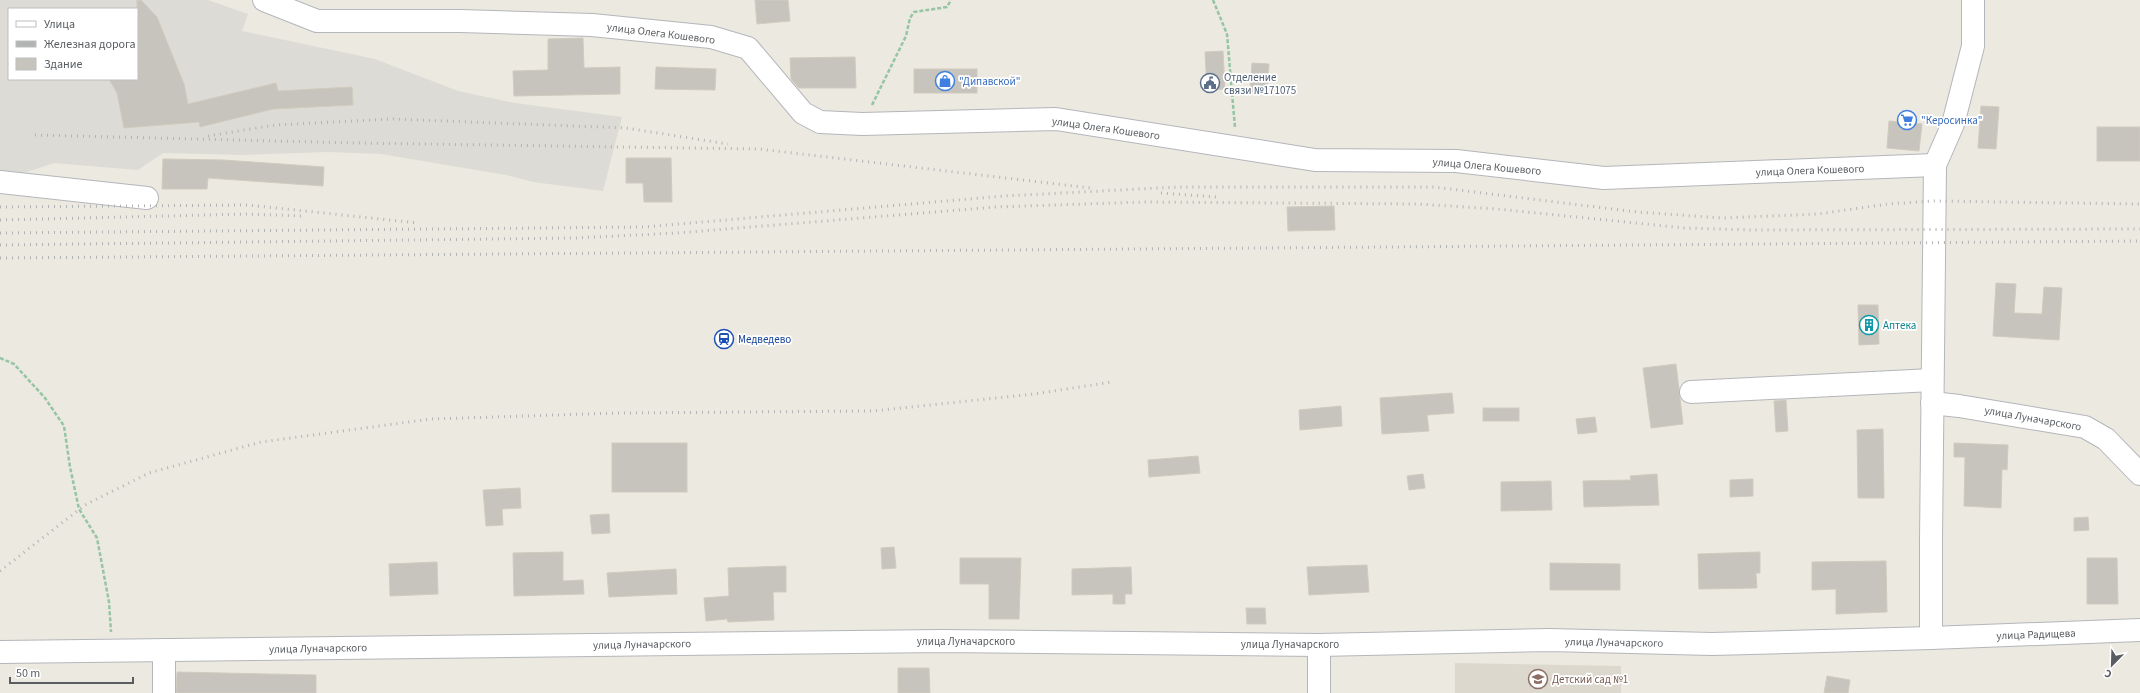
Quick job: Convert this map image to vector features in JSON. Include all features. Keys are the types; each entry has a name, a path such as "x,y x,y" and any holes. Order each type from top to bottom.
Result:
{"street":[{"name":"улица Олега Кошевого","path":"264,0 317,21 592,25 712,37 748,48 803,113 820,122 862,124 1056,119 1315,160 1456,161 1604,178 1935,165"},
{"path":"1931,638 1935,165 1953,124 1973,46 1973,0"},
{"path":"0,182 147,198"},
{"path":"1691,392 1932,380"},
{"name":"улица Луначарского","path":"1932,403 1959,406 2085,427 2106,439 2140,474"},
{"name":"улица Радищева","path":"1931,638 2140,630"},
{"name":"улица Луначарского","path":"0,652 942,641 1319,644 1549,640 1712,644 1931,638"},
{"path":"1319,644 1319,693"},
{"path":"164,650 164,693"}],"path":[{"path":"862,124 906,36 910,18 914,12 947,7 951,0"},
{"path":"1213,0 1227,34 1237,147"},
{"path":"0,358 14,364 19,369 46,398 64,426 79,509 96,538 109,602 112,650"}],"shaded area":[{"path":"0,0 208,0 248,14 242,31 375,59 458,91 515,103 622,117 603,191 533,182 506,175 381,154 328,152 243,155 163,153 138,170 54,163 9,178 0,179"},
{"name":"Детский сад №1","path":"1455,663 1621,666 1621,693 1455,693"}],"building":[{"path":"137,0 141,0 157,17 184,84 188,104 276,83 278,91 352,87 353,105 273,109 200,127 199,122 124,128 117,93 110,80 138,80"},
{"path":"755,0 788,0 790,21 757,24"},
{"path":"583,38 584,68 620,67 620,94 514,96 513,71 548,70 548,39"},
{"path":"1223,51 1225,89 1207,90 1205,52"},
{"path":"855,57 856,88 799,88 791,79 790,58"},
{"path":"1252,63 1269,64 1267,93 1250,92"},
{"path":"656,67 716,69 715,90 655,89"},
{"name":"\"Дипавской\"","path":"914,69 977,69 977,93 914,93"},
{"path":"1981,106 1999,107 1996,149 1978,148"},
{"path":"1889,121 1922,124 1919,151 1887,148"},
{"path":"2097,127 2140,127 2140,161 2097,161"},
{"path":"626,158 671,158 672,202 644,202 643,183 626,183"},
{"path":"163,159 224,160 324,167 323,186 208,178 207,189 162,189"},
{"path":"1334,206 1335,230 1288,231 1287,207"},
{"path":"1996,283 2016,284 2014,313 2042,314 2044,287 2062,288 2059,340 1993,336"},
{"name":"Аптека","path":"1858,305 1878,305 1879,344 1859,345"},
{"path":"1676,364 1683,424 1651,428 1643,368"},
{"path":"1452,393 1454,413 1427,415 1429,431 1382,434 1380,398"},
{"path":"1786,400 1788,431 1776,432 1774,401"},
{"path":"1341,406 1342,426 1300,430 1299,410"},
{"path":"1483,408 1519,408 1519,421 1483,421"},
{"path":"1595,417 1597,432 1578,434 1576,419"},
{"path":"1883,429 1884,498 1858,498 1857,430"},
{"path":"612,443 687,443 687,492 612,492"},
{"path":"1954,443 2008,445 2007,470 2002,469 2001,508 1964,506 1965,457 1954,457"},
{"path":"1198,456 1200,473 1149,477 1148,460"},
{"path":"1423,474 1425,488 1409,490 1407,476"},
{"path":"1657,474 1659,505 1584,507 1583,481 1631,480 1630,476"},
{"path":"1753,479 1753,496 1730,497 1730,480"},
{"path":"1551,481 1552,510 1501,511 1501,482"},
{"path":"520,488 521,508 502,509 503,525 486,526 483,490"},
{"path":"609,514 610,533 592,534 590,515"},
{"path":"2088,517 2089,530 2074,531 2074,518"},
{"path":"894,547 896,568 882,569 881,548"},
{"path":"563,552 563,581 583,580 584,594 514,596 513,553"},
{"path":"1760,552 1760,573 1756,573 1757,588 1699,589 1698,554"},
{"path":"960,558 1021,558 1019,619 989,619 989,584 960,584"},
{"path":"2087,558 2117,558 2118,604 2087,604"},
{"path":"1886,561 1887,612 1836,614 1836,589 1812,590 1812,562"},
{"path":"437,562 438,594 390,596 389,564"},
{"path":"1550,563 1620,564 1620,590 1550,590"},
{"path":"1367,565 1369,592 1309,595 1307,567"},
{"path":"786,566 786,592 773,592 774,620 728,622 727,619 706,621 704,598 729,596 728,568"},
{"path":"1131,567 1132,594 1125,594 1125,604 1113,604 1113,594 1072,595 1072,569"},
{"path":"676,569 677,594 609,597 607,573"},
{"path":"1246,608 1265,608 1266,624 1247,624"},
{"path":"898,668 929,668 930,693 898,693"},
{"path":"177,672 316,675 316,693 176,693"},
{"path":"1827,676 1850,680 1848,693 1824,693"}],"railway":[{"path":"208,136 275,125 393,119 626,128 728,144"},
{"path":"35,135 357,143 759,149 1091,188"},
{"path":"0,233 644,227 1004,196 1178,187 1434,187 1637,212 1722,218 1818,214 1888,204 1934,201 2140,204"},
{"path":"1161,193 1217,197"},
{"path":"0,245 575,238 677,233 996,207 1144,202 1418,204 1497,209 1685,228 1751,230 2140,229"},
{"path":"0,207 248,205 418,223"},
{"path":"0,220 247,214 301,216"},
{"path":"0,258 2140,241"},
{"path":"0,571 85,505 149,473 261,442 431,419 618,413 873,411 1034,394 1112,382"}],"place":[{"name":"\"Дипавской\"","path":"945,81"},
{"name":"Отделение связи №171075","path":"1210,83"},
{"name":"\"Керосинка\"","path":"1907,120"},
{"name":"Аптека","path":"1869,325"},
{"name":"Медведево","path":"724,339"},
{"name":"Детский сад №1","path":"1538,679"}]}
